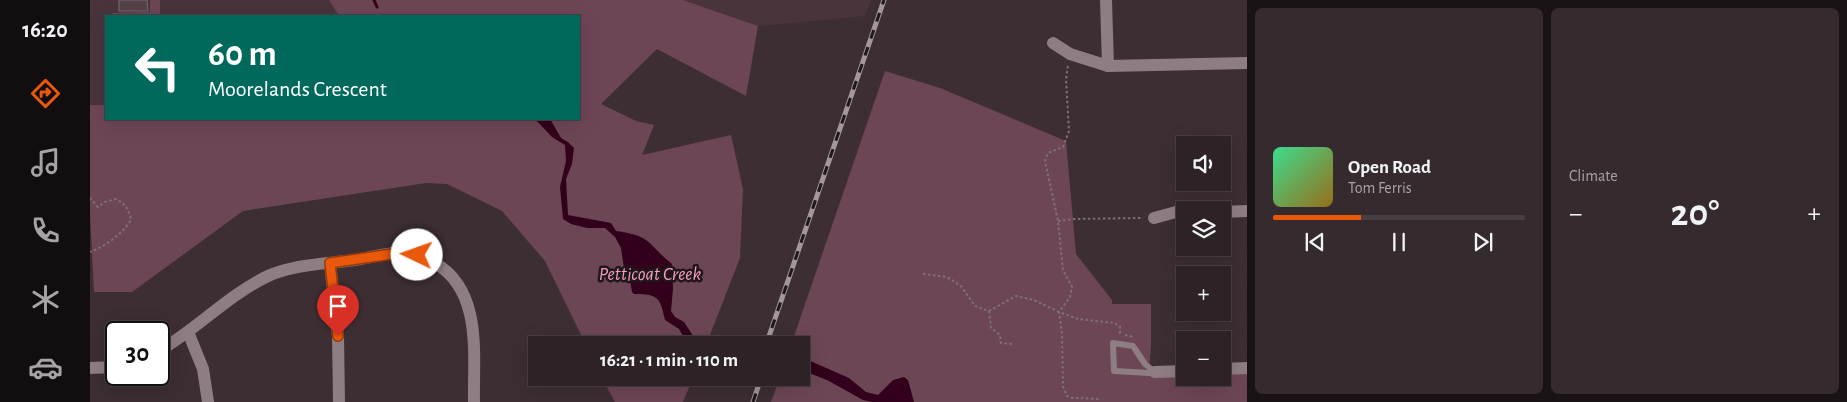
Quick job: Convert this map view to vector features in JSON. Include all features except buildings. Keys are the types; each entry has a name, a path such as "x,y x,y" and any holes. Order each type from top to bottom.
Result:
{"street":[{"path":"1106,0 1108,66"},
{"path":"1054,43 1070,54 1108,66 1247,63"},
{"path":"1231,212 1247,211"},
{"path":"1154,218 1176,212"},
{"path":"170,344 247,288 270,275 295,268 406,252 428,259 447,270 466,297 471,316 474,402"},
{"path":"330,263 338,336 339,402"},
{"path":"188,332 203,369 208,402"},
{"path":"90,368 105,367"},
{"path":"1231,369 1247,368"},
{"path":"1155,372 1176,371"}],"lane":[{"path":"1113,343 1132,346 1145,364 1155,372 1114,371 1113,343"}],"path":[{"path":"1070,54 1066,79 1069,131 1063,147 1048,153 1045,161 1058,221 1063,270 1072,287 1070,297 1059,312 1062,333 1063,387 1067,396 1073,398 1101,399"},
{"path":"90,198 98,207 116,199 129,210 131,220 127,228 103,246 90,252"},
{"path":"1058,221 1154,218"},
{"path":"923,274 947,277 961,286 976,306 989,311"},
{"path":"989,311 1016,296 1034,300 1078,319 1115,323 1120,327 1120,335 1132,336 1136,339"},
{"path":"989,311 992,328 1000,335 1001,343 1014,344"}],"shaded area":[{"path":"90,0 329,0 338,15 105,15 105,105 90,105"},
{"path":"150,0 160,0 160,15 112,15 112,13 150,12"},
{"path":"329,0 683,0 758,26 746,96 657,49 601,104 636,121 654,125 642,155 731,135 743,189 740,258 710,336 582,336 545,261 502,211 447,184 426,183 243,211 132,292 94,292 90,214 90,105 105,105 105,120 580,120 580,15 338,15"},
{"path":"683,0 871,0 865,16 758,26"},
{"path":"885,71 940,88 1066,141 1076,254 1112,300 1112,304 1151,304 1149,373 1176,373 1176,386 1231,386 1231,374 1247,374 1247,402 771,402 777,386 810,386 810,336 794,336"},
{"path":"606,386 690,386 683,402 615,402"}],"water":[{"name":"Petticoat Creek","path":"536,120 551,120 561,138 574,148 572,164 566,179 568,215 611,223 616,231 637,235 648,242 672,264 673,289 671,311 675,317 684,322 693,336 683,336 679,329 665,320 657,298 632,292 630,280 624,268 621,248 615,237 605,228 587,228 571,224 563,219 560,187 566,161 565,145 552,137"},
{"path":"810,361 849,378 866,392 878,395 893,380 904,377 908,380 914,402 872,402 863,400 827,380 810,373"}],"waterway":[{"name":"Petticoat Creek","path":"374,0 377,7"}],"railway":[{"path":"769,336 884,0"},
{"path":"753,402 758,386"}],"route":[{"path":"338,336 330,263 406,252 417,255"}]}
